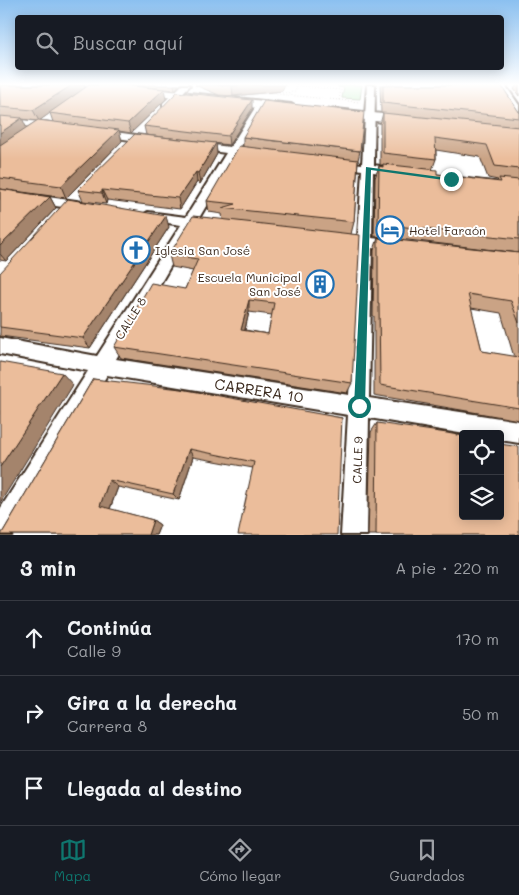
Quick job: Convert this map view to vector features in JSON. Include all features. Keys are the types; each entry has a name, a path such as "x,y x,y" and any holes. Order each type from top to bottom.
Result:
{"street":[{"path":"158,114 162,110"},
{"name":"CALLE 8","path":"0,532 100,365 258,110"},
{"path":"321,111 368,110 419,122"},
{"name":"CALLE 9","path":"354,535 368,168 368,110"},
{"path":"28,135 57,114"},
{"path":"0,121 60,128"},
{"path":"122,151 145,128"},
{"path":"88,131 161,141"},
{"path":"188,145 263,154"},
{"path":"330,163 410,173"},
{"path":"57,218 83,191"},
{"path":"0,194 97,208"},
{"path":"134,214 228,226"},
{"path":"325,238 412,248"},
{"name":"CARRERA 10","path":"0,346 100,365 519,432"}],"building":[{"path":"53,110 142,110 128,123 49,113"},
{"path":"160,110 245,110 228,136 144,126"},
{"path":"259,110 346,110 364,112 360,151 243,137"},
{"path":"446,110 518,110 519,118"},
{"path":"383,113 519,127 519,169 495,166 487,145 435,138 436,159 383,153"},
{"path":"0,116 22,118 0,133"},
{"path":"38,120 119,130 61,186 0,178 0,145"},
{"path":"135,134 216,143 198,173 196,172 178,198 102,190 102,193 78,190"},
{"path":"239,146 358,160 354,222 222,208 236,204 207,201"},
{"path":"383,164 437,170 437,174 475,179 501,182 499,178 519,180 519,239 378,224 379,166 383,167"},
{"path":"0,189 50,197 0,246"},
{"path":"68,199 166,216 83,338 0,327 0,273"},
{"path":"193,216 360,235 352,383 114,347 151,283 185,289 198,259 169,255","holes":["249,300 274,303 268,334 241,330"]},
{"path":"378,238 519,253 519,323 511,301 468,294 482,351 519,357 519,408 380,385"},
{"path":"0,362 62,373 0,467"},
{"path":"93,379 181,389 342,418 337,535 238,535 254,462 189,449 173,494 109,480 100,506 153,520 148,535 1,535"},
{"path":"377,423 459,435 459,520 504,520 504,445 519,447 519,535 376,535"}],"place":[{"name":"Hotel Faraón","path":"390,230"},
{"name":"Iglesia San José","path":"136,250"},
{"name":"Escuela Municipal San José","path":"320,284"}],"route":[{"path":"359,406 368,168 451,179"}]}
